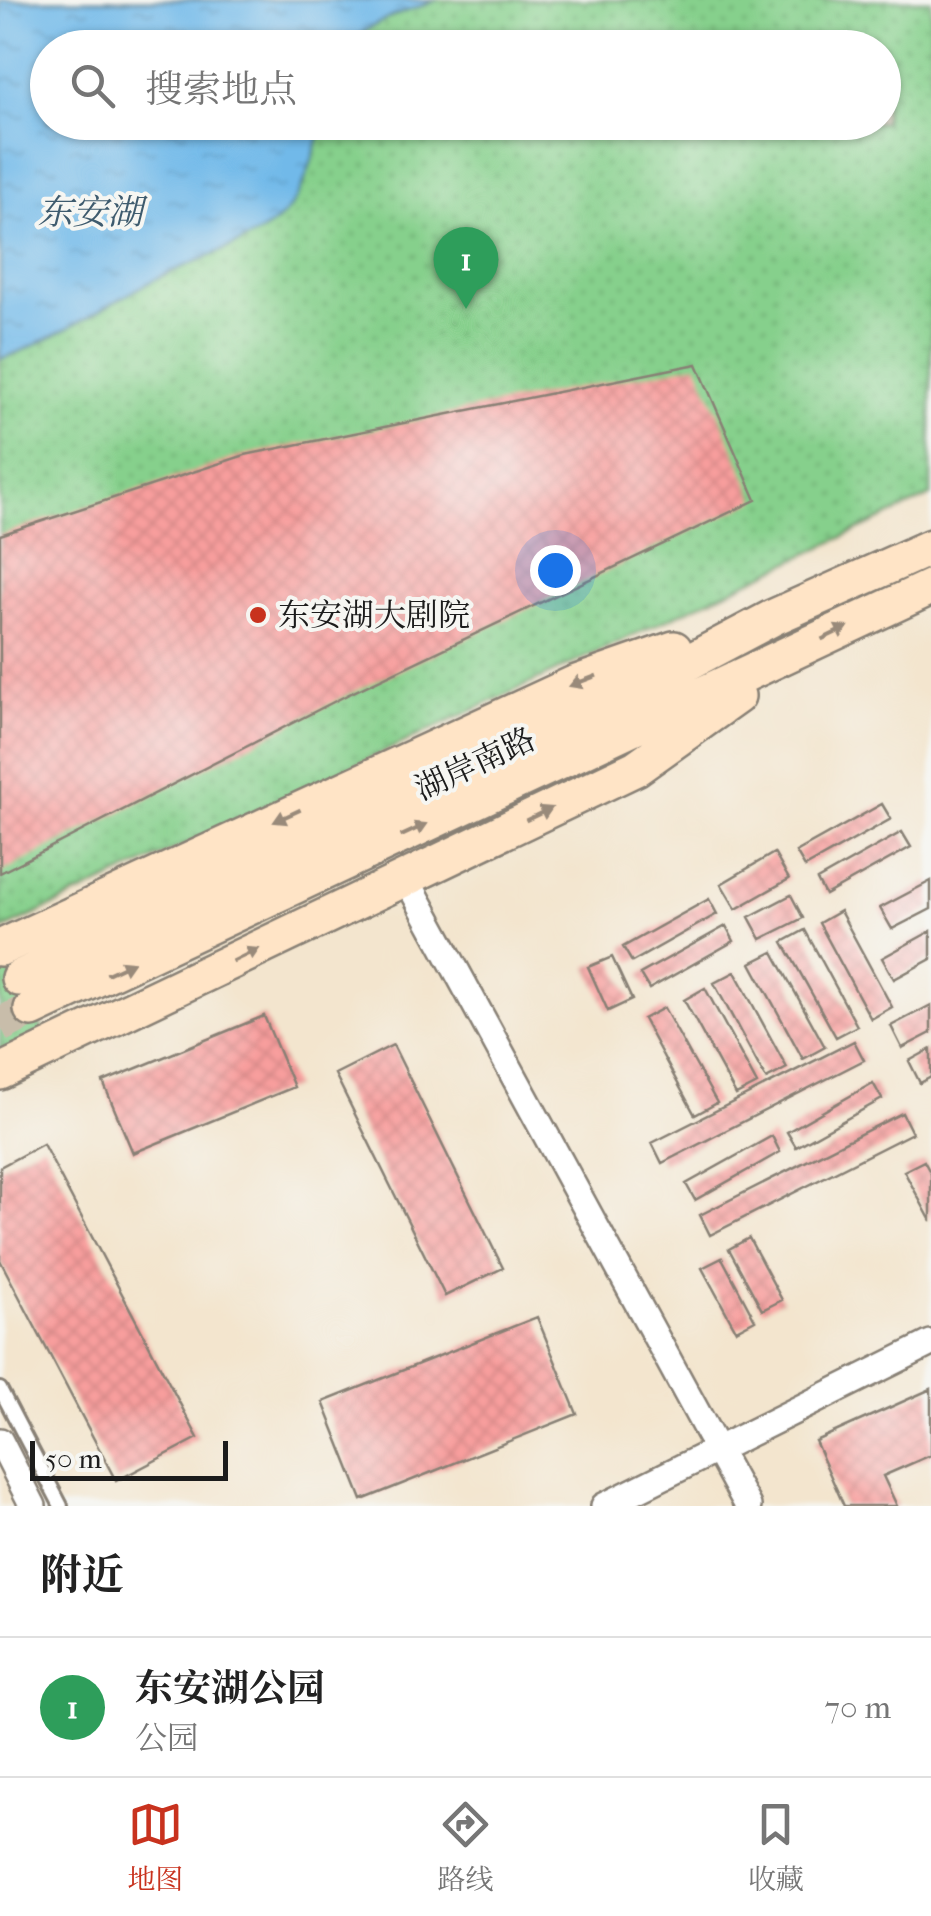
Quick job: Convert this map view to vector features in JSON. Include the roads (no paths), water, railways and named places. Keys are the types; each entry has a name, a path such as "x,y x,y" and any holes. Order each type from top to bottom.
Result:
{"main road":[{"name":"湖岸南路","path":"931,547 774,617 25,994 796,652 931,587"},
{"path":"0,948 574,684 774,617"},
{"path":"6,1068 636,768 796,652"}],"street":[{"path":"406,878 748,1506"},
{"path":"604,1506 931,1343"},
{"path":"0,1441 34,1506"}],"lane":[{"path":"0,1389 61,1506"}],"water":[{"name":"东安湖","path":"0,0 437,0 367,30 30,30 30,140 318,140 300,191 273,224 0,359"}],"tunnel":[{"path":"0,1025 32,1009"}],"place":[{"name":"东安湖公园","path":"466,309"},
{"name":"东安湖大剧院","path":"258,615"}]}
